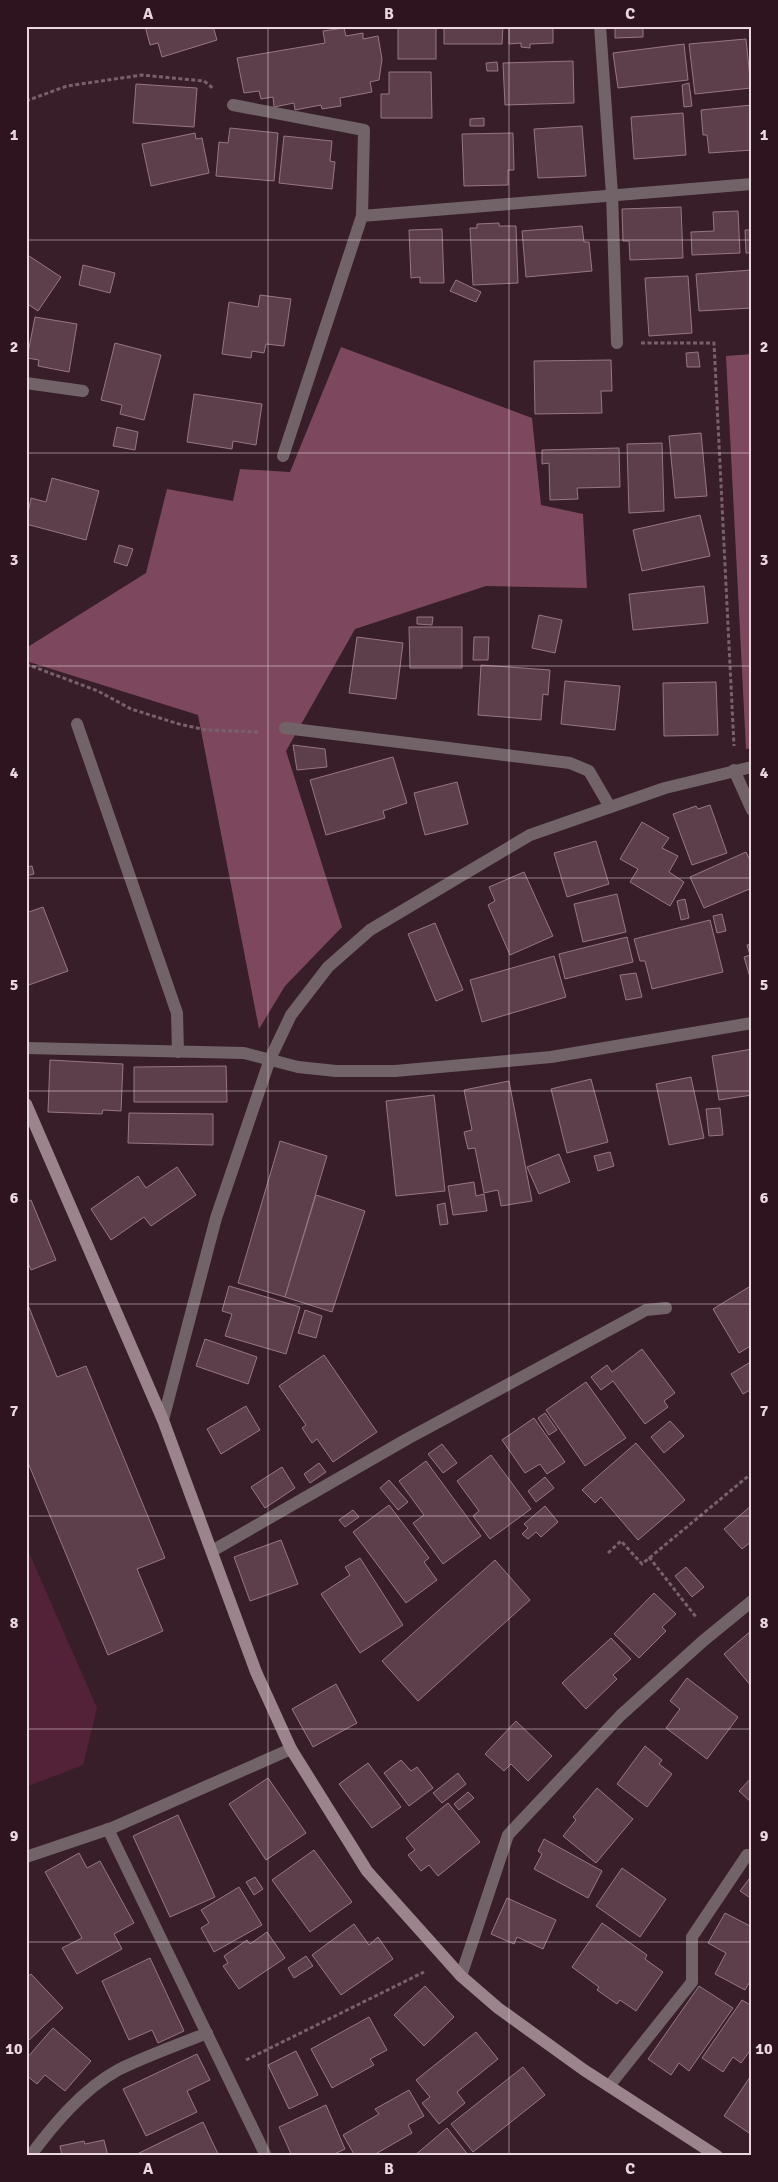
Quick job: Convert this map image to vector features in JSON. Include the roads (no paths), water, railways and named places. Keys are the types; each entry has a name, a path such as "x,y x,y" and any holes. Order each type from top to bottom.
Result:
{"street":[{"path":"600,26 612,194 617,343"},
{"path":"233,105 364,130 362,216 283,456"},
{"path":"362,216 752,184"},
{"path":"26,382 83,390"},
{"path":"77,724 177,1013 178,1052"},
{"path":"285,728 570,763 589,771 610,807"},
{"path":"164,1420 216,1218 270,1059 292,1015 328,967 370,930 530,835 665,788 752,767"},
{"path":"734,770 752,810"},
{"path":"26,1048 244,1053 298,1067 336,1071 394,1071 551,1057 752,1023"},
{"path":"26,1104 164,1420 256,1672 291,1749 367,1871 461,1976 498,2008 609,2086 717,2156"},
{"path":"212,1551 407,1439 646,1310 666,1308"},
{"path":"461,1976 508,1836 621,1715 703,1641 752,1601"},
{"path":"26,1857 108,1829 291,1749"},
{"path":"108,1829 266,2156"},
{"path":"609,2086 692,1982 692,1938 747,1855"},
{"path":"30,2156 48,2132 88,2092 117,2071 207,2033"}]}
